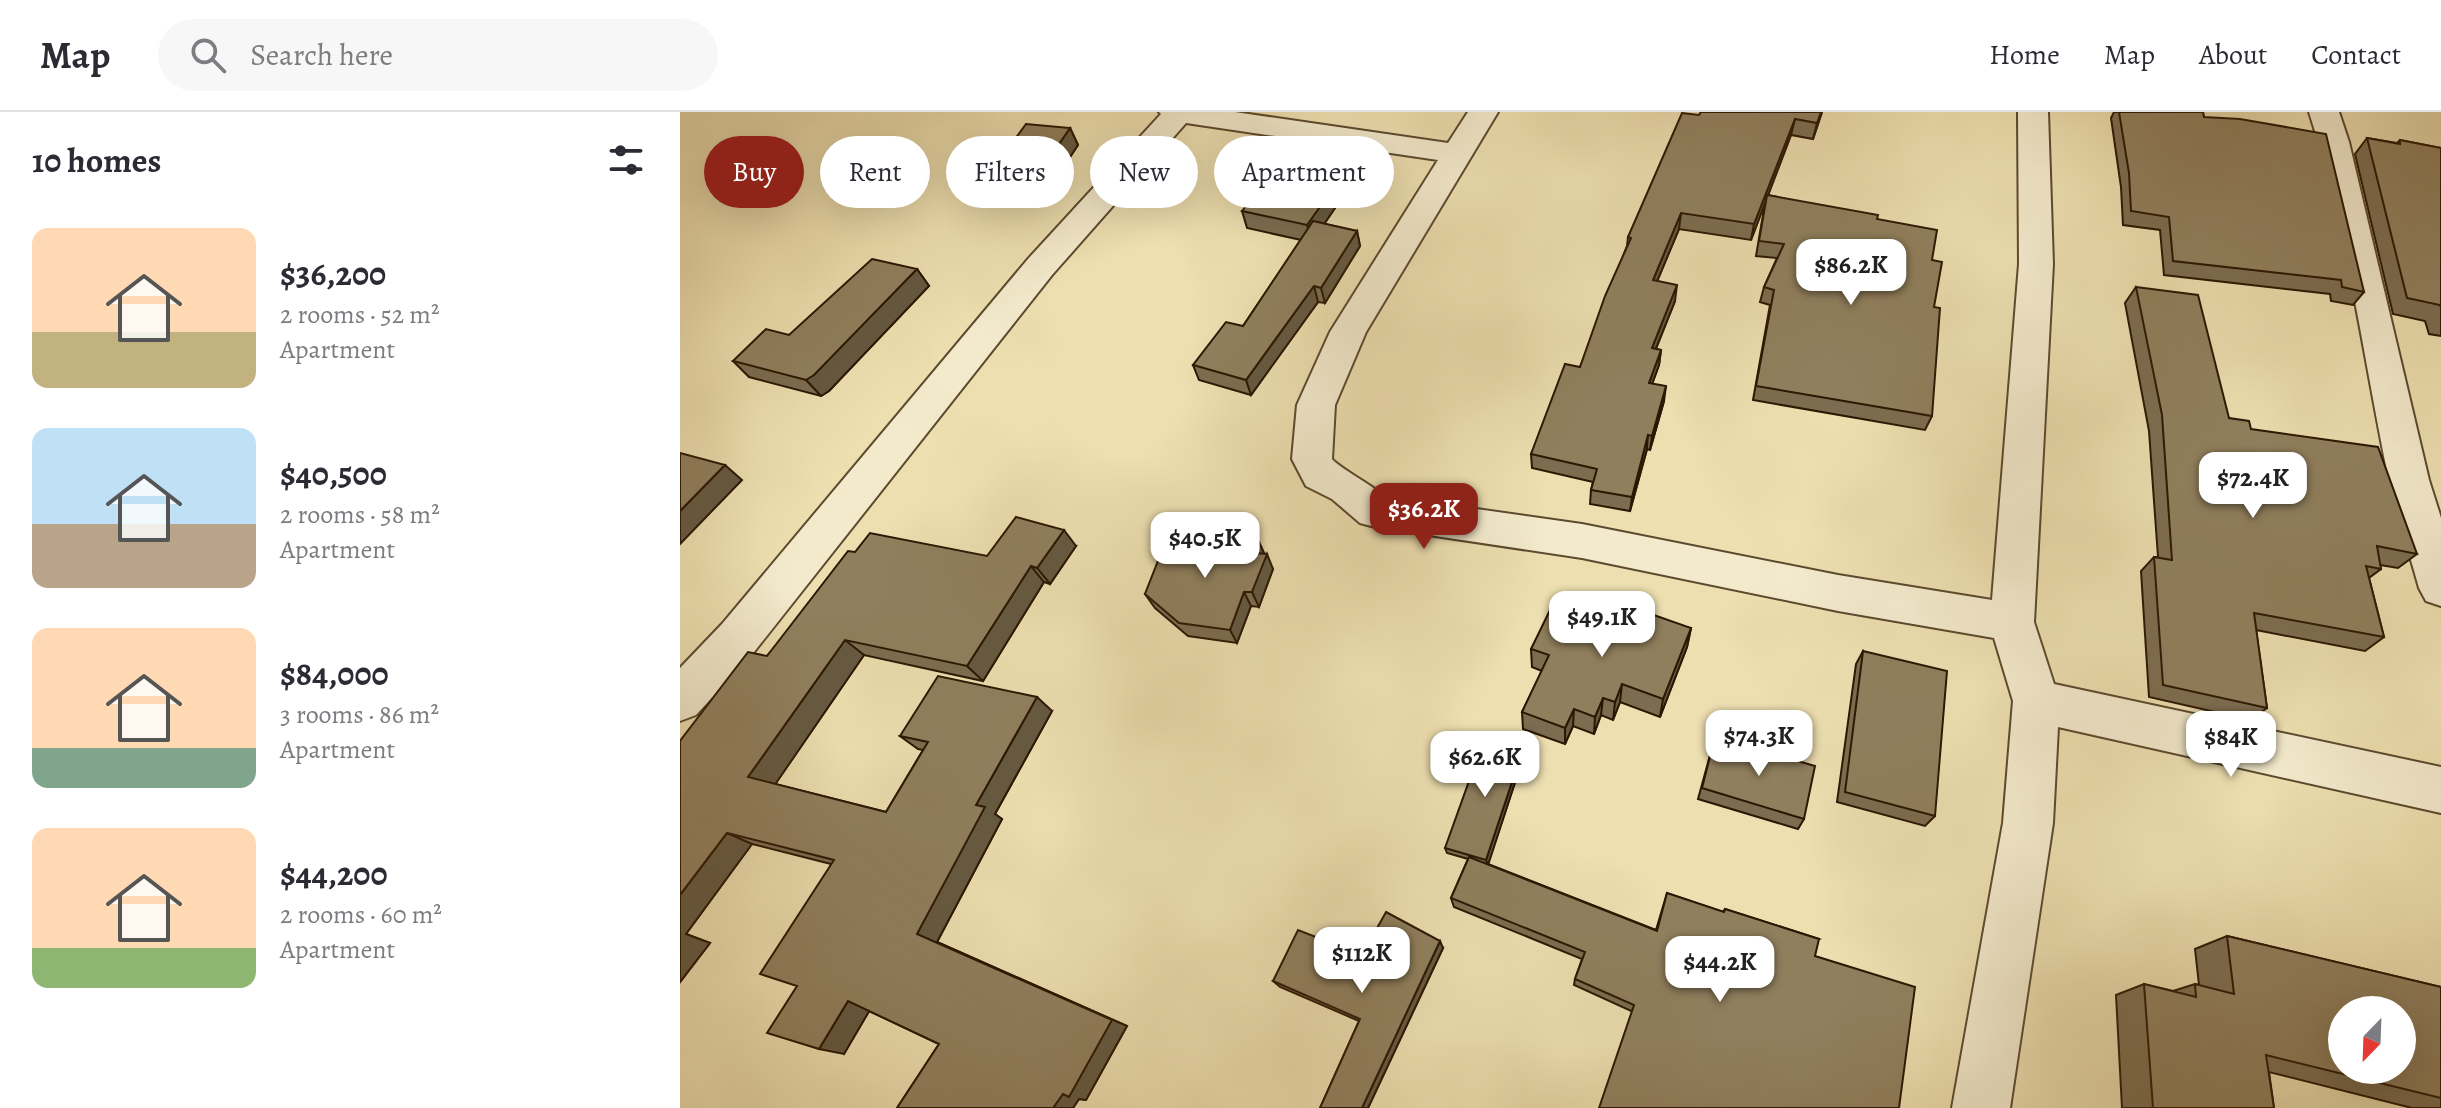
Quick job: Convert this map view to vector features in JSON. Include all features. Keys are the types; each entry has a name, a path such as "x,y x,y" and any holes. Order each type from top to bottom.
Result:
{"street":[{"path":"680,700 738,638 1040,267 1178,112 1458,154"},
{"path":"1483,112 1348,332 1316,405 1312,459 1320,475 1346,488 1375,511 1582,541 1838,593 2012,622"},
{"path":"1981,1108 2028,823 2036,701 2012,622 2036,264 2033,112"},
{"path":"2324,112 2334,142 2376,322 2409,480 2441,588"},
{"path":"2036,701 2441,790"}],"building":[{"path":"1701,112 1821,112 1817,123 1795,119 1754,224 1681,213 1653,280 1677,285 1652,348 1661,350 1649,383 1666,386 1652,436 1648,435 1632,497 1591,490 1597,469 1531,454 1565,364 1580,367 1605,296 1631,238 1628,237 1682,113 1699,115"},
{"path":"2119,112 2203,112 2204,117 2240,119 2326,134 2364,292 2342,287 2341,280 2173,261 2169,217 2131,211 2129,173"},
{"path":"1026,124 1070,128 1065,136 1017,136"},
{"path":"2367,138 2400,144 2400,140 2441,148 2441,308 2440,305 2407,298"},
{"path":"1767,195 1878,215 1877,219 1937,230 1932,260 1942,262 1934,307 1940,308 1932,416 1756,386 1774,290 1764,287 1784,244 1759,241"},
{"path":"1244,208 1319,208 1307,225 1242,211"},
{"path":"1313,221 1357,231 1321,288 1314,286 1246,380 1193,365 1226,322 1243,326"},
{"path":"872,259 917,269 814,375 806,380 733,361 766,329 789,335"},
{"path":"2136,287 2198,295 2229,418 2249,421 2251,429 2378,447 2417,554 2377,546 2381,569 2366,566 2384,637 2254,613 2267,708 2163,685 2154,557 2172,560 2162,415"},
{"path":"680,453 725,465 680,511"},
{"path":"1016,517 1064,530 1037,568 1031,566 967,666 845,640 748,777 886,812 928,742 900,736 938,676 1037,697 976,805 985,807 917,934 1112,1020 1069,1097 1063,1094 1053,1108 897,1108 939,1044 848,1001 819,1049 767,1033 797,986 760,974 834,860 727,833 680,895 680,741 748,652 767,656 848,551 855,552 870,533 987,556"},
{"path":"1214,537 1259,542 1255,553 1267,554 1252,592 1244,592 1230,630 1179,623 1145,594 1165,543 1185,540 1211,545"},
{"path":"1594,594 1691,628 1663,699 1622,684 1615,702 1603,698 1595,717 1574,709 1565,728 1522,712 1549,655 1531,649 1550,610 1581,622"},
{"path":"1863,651 1947,671 1935,816 1845,792"},
{"path":"1492,735 1523,749 1486,860 1445,848 1473,770"},
{"path":"1715,737 1815,766 1804,819 1702,788"},
{"path":"1469,857 1657,931 1667,893 1724,912 1725,909 1819,939 1815,956 1915,987 1899,1108 1599,1108 1634,1005 1575,979 1585,952 1451,898"},
{"path":"1386,912 1440,941 1362,1108 1320,1108 1360,1019 1273,981 1298,930 1362,955"},
{"path":"2227,936 2441,987 2441,1098 2384,1084 2416,1084 2416,996 2328,996 2328,1070 2266,1055 2274,1108 2153,1108 2144,984 2196,997 2195,984 2234,994"}]}
